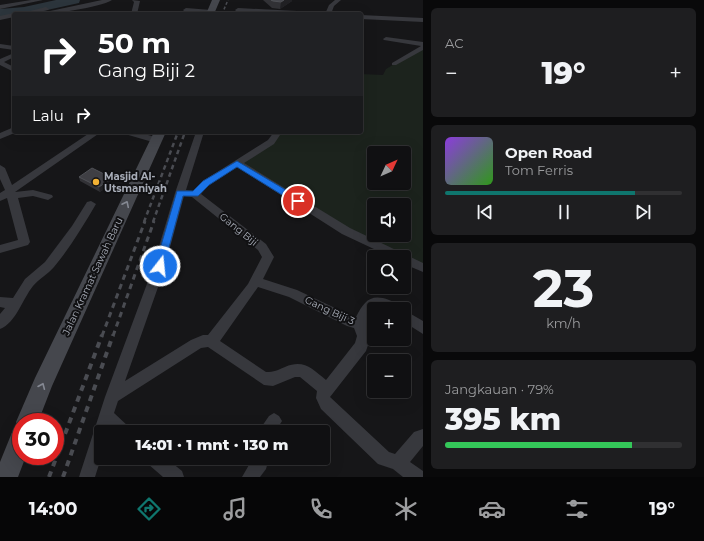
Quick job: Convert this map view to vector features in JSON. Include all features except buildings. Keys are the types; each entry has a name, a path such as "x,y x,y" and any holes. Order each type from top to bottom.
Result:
{"street":[{"path":"0,7 40,0"},
{"path":"31,12 88,0"},
{"path":"52,12 77,8 109,0"},
{"path":"135,12 138,0"},
{"path":"211,12 216,0"},
{"path":"329,12 332,5 338,0"},
{"path":"77,8 83,12"},
{"path":"186,10 203,12"},
{"path":"238,10 277,12"},
{"path":"363,17 423,20"},
{"path":"386,39 423,44"},
{"path":"0,46 12,48"},
{"path":"394,64 423,47"},
{"path":"0,61 12,56"},
{"path":"0,61 12,69"},
{"path":"0,136 12,131"},
{"path":"0,198 11,194 94,134"},
{"path":"143,134 158,136"},
{"path":"103,425 157,273 180,193 199,134"},
{"path":"180,193 195,194 206,183 271,142 277,134"},
{"name":"Jalan Kramat Sawah Baru","path":"31,413 42,385 158,136"},
{"path":"237,163 346,231 386,250"},
{"path":"0,168 11,194 22,230 24,242 0,249"},
{"path":"11,194 33,193 48,197"},
{"name":"Gang Biji","path":"195,194 264,249 268,257 266,266 212,341"},
{"path":"0,323 16,304 29,282 49,265 76,229 91,204"},
{"path":"411,262 423,268"},
{"name":"Gang Biji 3","path":"255,282 273,285 304,298 352,322 359,323 367,311"},
{"path":"0,302 16,304"},
{"path":"411,320 423,328"},
{"path":"359,323 363,333 363,341 357,352 327,390 323,398 326,404 384,458 398,463 417,477"},
{"path":"112,397 203,341 212,341 213,344 264,378 273,379 294,370 303,371 327,390"},
{"path":"106,416 116,425"},
{"path":"398,463 420,438 423,437"},
{"path":"87,477 94,455"},
{"path":"6,477 12,461"},
{"path":"162,465 176,477"},
{"path":"250,477 259,465"}],"shaded area":[{"path":"423,47 423,271 411,262 411,250 385,250 371,242 411,242 411,198 367,198 367,239 237,163 271,142 277,134 363,134 363,74 383,75 386,69"}],"waterway":[{"path":"0,13 24,11 74,0"}],"railway":[{"path":"223,12 228,0"},
{"path":"144,222 177,134"},
{"path":"153,222 184,134"},
{"path":"102,336 145,221"},
{"path":"113,336 154,221"},
{"path":"49,477 102,335"},
{"path":"63,477 113,335"}],"place":[{"name":"Masjid Al- Utsmaniyah","path":"96,182"}],"route":[{"path":"160,266 180,193 195,194 206,183 237,163 298,201"}]}
